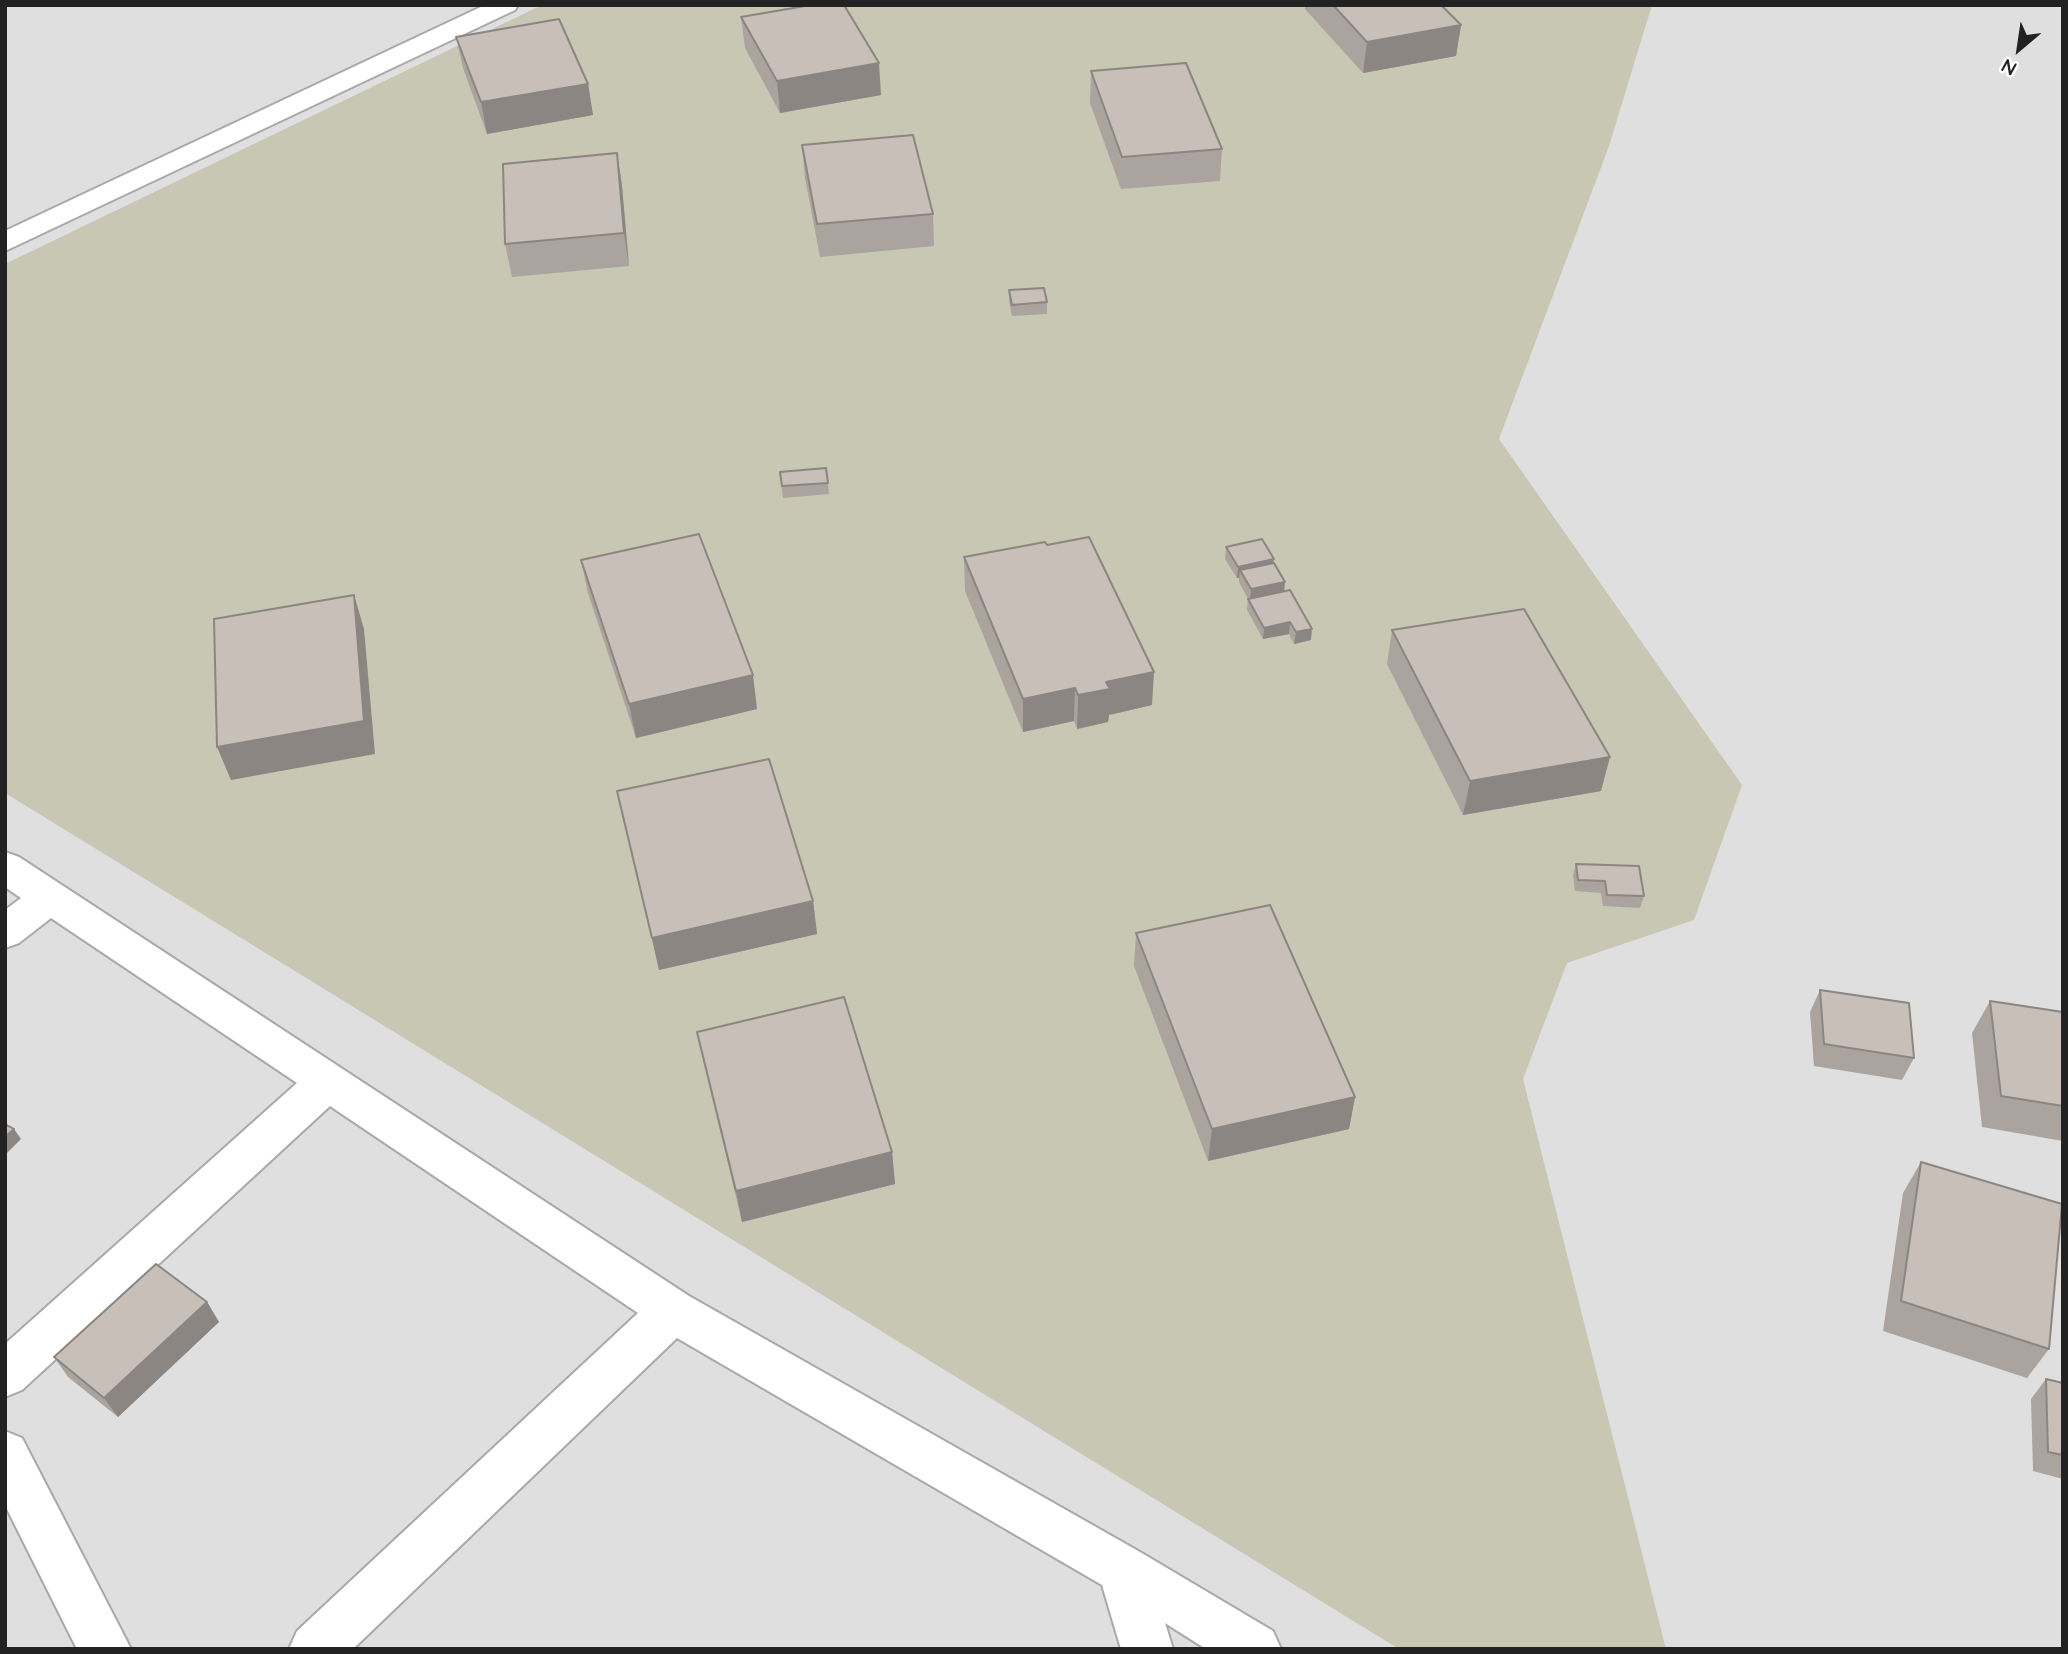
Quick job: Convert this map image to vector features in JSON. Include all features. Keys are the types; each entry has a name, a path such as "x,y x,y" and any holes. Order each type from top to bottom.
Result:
{"street":[{"path":"5,242 506,5"},
{"path":"5,867 673,1311 1122,1569 1255,1649"},
{"path":"5,932 50,897"},
{"path":"5,1375 327,1082"},
{"path":"315,1649 673,1311"},
{"path":"5,1454 105,1649"},
{"path":"1122,1569 1147,1649"}],"shaded area":[{"path":"5,5 2063,5 2063,1649 5,1649"},
{"path":"542,5 1652,5 1609,146 1499,439 1742,785 1694,920 1567,963 1523,1079 1666,1649 1399,1649 5,793 5,264"}],"building":[{"path":"811,5 844,5 879,63 777,81 741,17"},
{"path":"1333,5 1441,5 1461,25 1367,42"},
{"path":"559,19 588,84 481,102 456,37"},
{"path":"1186,63 1222,149 1122,157 1091,71"},
{"path":"913,135 933,214 817,224 802,145"},
{"path":"617,153 624,233 505,244 503,164"},
{"path":"1044,288 1047,302 1012,305 1009,290"},
{"path":"826,468 828,483 782,486 780,472"},
{"path":"699,534 753,675 629,704 581,560"},
{"path":"1089,537 1154,672 1106,682 1110,689 1078,695 1075,688 1023,699 964,557"},
{"path":"1262,539 1274,559 1238,567 1226,547"},
{"path":"1274,563 1285,582 1251,589 1240,570"},
{"path":"1290,590 1312,629 1296,632 1290,622 1264,628 1248,599"},
{"path":"354,595 364,721 217,747 214,619"},
{"path":"1524,609 1610,757 1470,781 1392,630"},
{"path":"769,759 813,901 652,938 617,791"},
{"path":"1576,864 1639,866 1644,896 1607,895 1605,881 1578,880"},
{"path":"1270,905 1355,1097 1212,1129 1136,933"},
{"path":"1820,990 1909,1003 1914,1058 1824,1044"},
{"path":"844,997 892,1152 736,1191 697,1032"},
{"path":"1990,1001 2063,1012 2063,1106 2001,1096"},
{"path":"5,1124 14,1129 5,1137"},
{"path":"1921,1162 2062,1204 2049,1349 1901,1301"},
{"path":"156,1264 207,1302 104,1398 54,1357"},
{"path":"2046,1379 2063,1383 2063,1455 2048,1452"}]}
